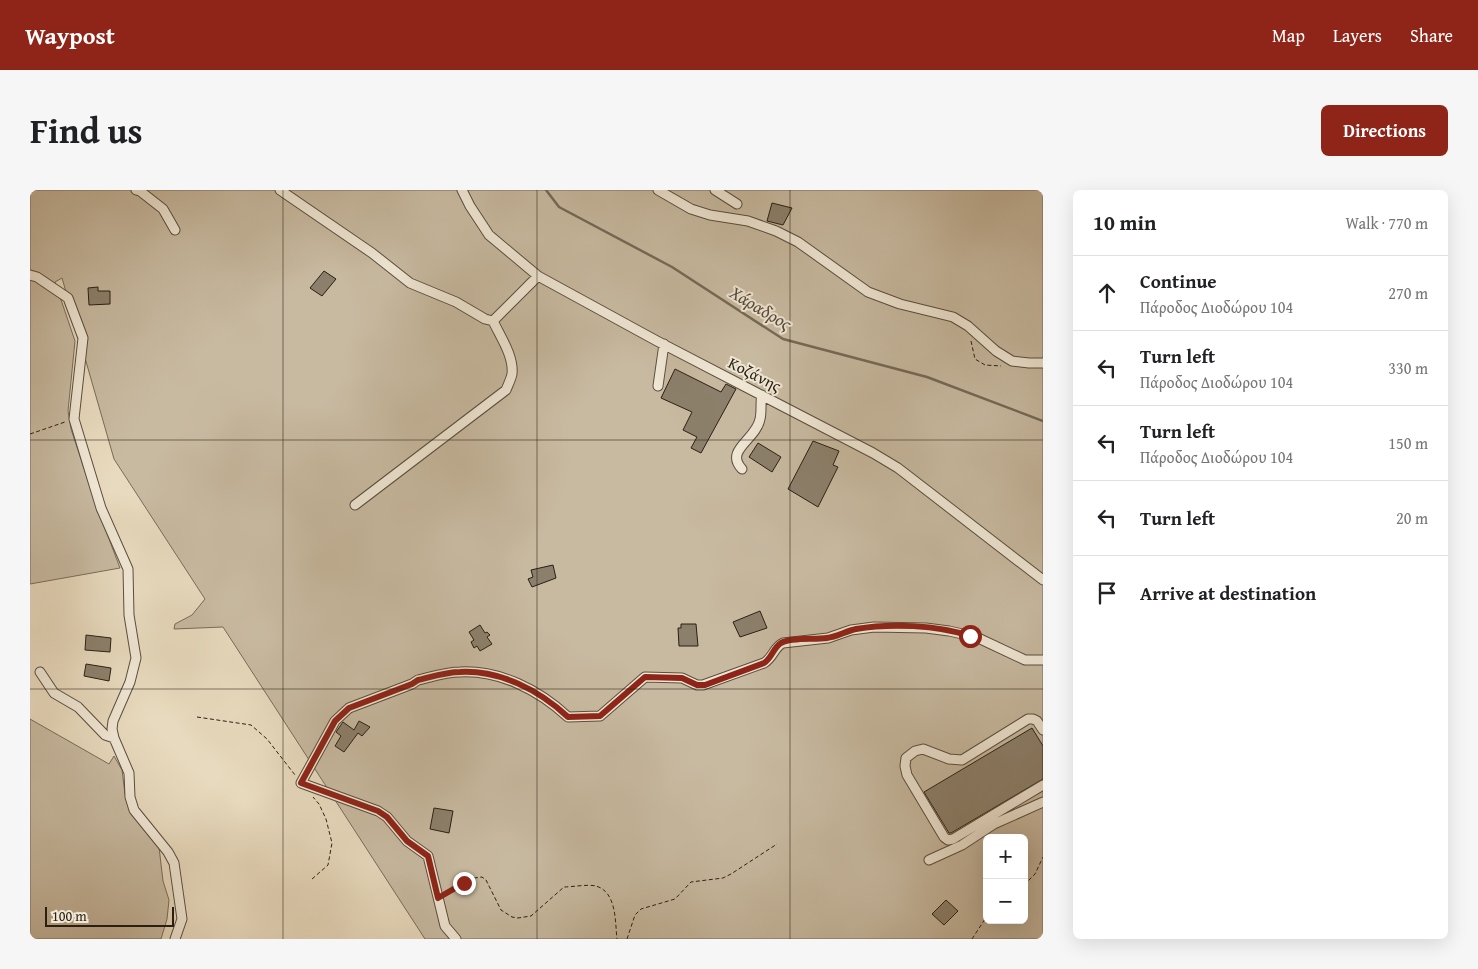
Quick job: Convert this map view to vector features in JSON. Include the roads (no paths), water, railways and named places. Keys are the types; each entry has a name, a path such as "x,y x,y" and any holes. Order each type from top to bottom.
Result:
{"street":[{"path":"136,190 164,209 176,230"},
{"path":"280,190 372,253 410,283 456,302 485,319 493,321 505,344 511,362 512,374 506,390 355,505"},
{"name":"Κοζάνης","path":"462,190 470,206 490,235 538,276 898,468 1043,580"},
{"path":"658,190 691,209 710,215 748,222 798,242 868,292 900,304 953,317 968,326 996,351 1012,361 1043,362"},
{"path":"715,190 737,204"},
{"path":"30,275 37,277 68,298 83,338 74,419 101,508 128,569 129,615 136,658 130,682 113,721 114,738 128,773 130,796 134,810 168,852 174,863 182,919 175,939"},
{"path":"493,321 538,276"},
{"path":"658,386 664,344"},
{"path":"742,469 736,463 735,458 737,452 754,432 760,418 762,395"},
{"path":"456,939 445,926 428,856 407,841 387,817 378,811 301,783 335,721 349,708 418,680 454,672 479,673 514,682 543,696 568,717 600,716 645,677 682,678 697,685 703,685 764,663 770,658 778,645 785,642 828,638 860,628 895,626 949,631 981,639 1025,660 1043,660"},
{"path":"40,672 54,693 78,707 105,734 114,738"},
{"path":"1043,730 1038,721 1033,718 1028,719 962,760 949,758 923,749 915,751 906,758 905,766 907,775 944,837 948,840 1043,785"},
{"path":"929,860 962,845 994,824 1043,802"}],"waterway":[{"name":"Χάραδρος","path":"546,190 559,207 672,267 783,339 927,377 1043,421"}]}
